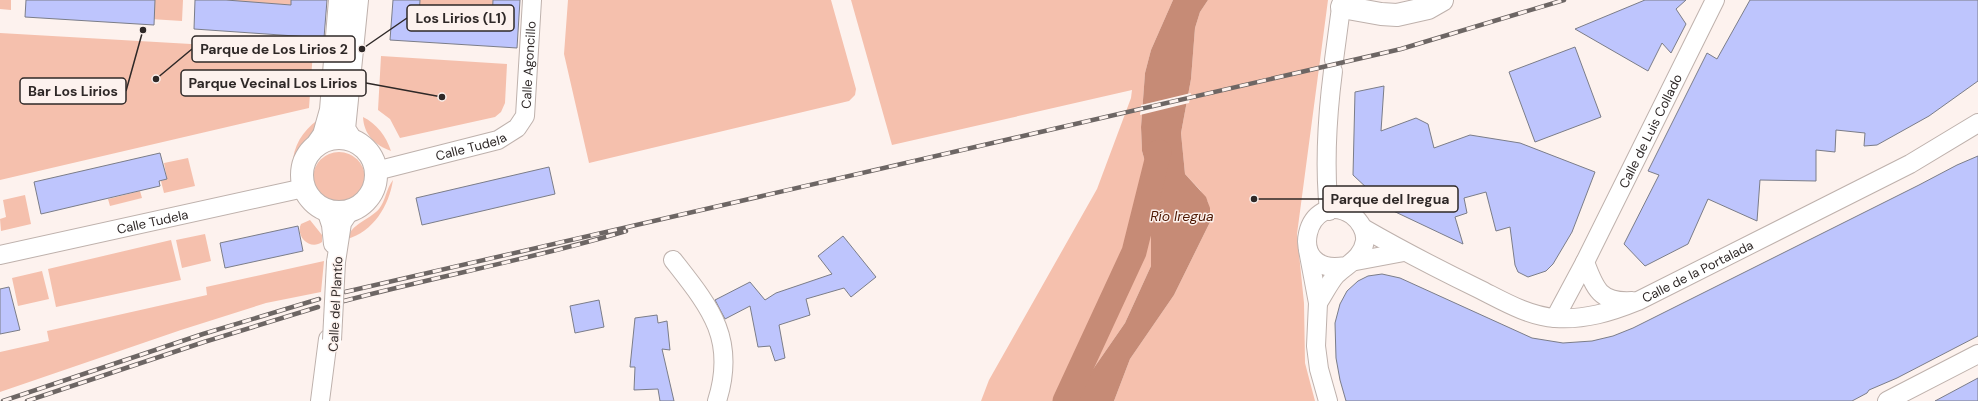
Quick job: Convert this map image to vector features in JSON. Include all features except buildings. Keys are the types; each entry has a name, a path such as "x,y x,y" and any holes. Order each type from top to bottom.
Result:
{"main road":[{"path":"340,0 330,110 324,135 303,164 302,176 304,188 313,201 326,210 334,212 350,211 359,206 373,191 376,181 374,161 361,145 352,140 346,134 344,121 357,0"},
{"path":"1342,4 1381,14 1397,15 1416,6 1428,8 1442,0"},
{"path":"317,145 334,138 352,140"}],"street":[{"name":"Calle Agoncillo","path":"517,128 525,116 532,0"},
{"name":"Calle de Luis Collado","path":"1555,318 1585,262 1715,0"},
{"path":"1329,211 1326,163 1329,104 1342,4"},
{"name":"Calle de la Portalada","path":"1363,228 1404,252 1519,309 1555,318 1593,316 1614,311 1638,301 1910,164 1978,123"},
{"name":"Calle Tudela","path":"376,171 498,140 517,128"},
{"name":"Calle Tudela","path":"0,255 304,188"},
{"name":"Calle del Plantío","path":"326,210 331,225 335,262"},
{"path":"1318,303 1335,277 1362,251 1364,245 1365,240 1363,228 1357,218 1347,212 1335,210 1329,211 1315,218 1308,228 1306,239 1318,303 1317,354 1319,369 1328,401"},
{"name":"Calle del Plantío","path":"320,401 330,339 335,262 342,222 350,211"},
{"path":"1308,250 1314,259 1323,266 1334,268 1404,252"},
{"path":"673,260 702,296 718,326 722,338 724,363 716,401"},
{"path":"1585,262 1592,282 1602,296 1614,302 1638,301"},
{"name":"Calle del Plantío","path":"330,339 333,401"},
{"path":"1887,401 1978,354"}],"shaded area":[{"path":"0,0 11,0 11,10 0,9"},
{"path":"151,0 183,0 182,21 150,19"},
{"path":"291,0 291,5 226,1"},
{"path":"420,0 493,0 492,22 419,17"},
{"path":"568,0 831,0 856,89 855,95 849,101 589,163 564,54"},
{"path":"851,0 1173,0 1151,50 1145,73 1141,127 1142,151 1156,200 1151,228 1151,266 1125,323 1071,401 981,401 989,380 1097,189 1131,98 1132,90 892,145"},
{"path":"1208,0 1328,0 1297,234 1304,303 1305,363 1315,401 1114,401 1130,359 1174,295 1210,222 1208,202 1200,190 1185,174 1181,133 1191,79 1195,28 1200,12"},
{"path":"0,33 313,51 309,108 0,180"},
{"path":"381,56 507,64 505,103 501,112 495,117 400,138 390,119 378,110"},
{"path":"323,116 310,139 302,145 293,159 294,152 303,134"},
{"path":"363,117 373,123 380,131 391,151 380,146 371,138 366,129"},
{"path":"334,152 344,152 358,159 365,173 365,183 358,197 344,204 334,204 324,200 317,193 313,183 313,173 317,163 324,156"},
{"path":"188,158 195,186 164,193 161,181 167,179 164,163"},
{"path":"393,180 388,199 378,217 365,230 356,236 347,239 349,234 356,226 379,209"},
{"path":"140,191 142,198 110,206 108,199"},
{"path":"25,195 31,224 1,231 0,219 6,217 3,200"},
{"path":"310,220 322,235 322,242 313,245 305,241 300,233 301,224"},
{"path":"205,234 211,261 182,268 176,240"},
{"path":"171,240 181,280 56,307 48,269"},
{"path":"324,261 321,292 266,303 181,330 0,392 0,352 49,341 47,331 207,295 206,287"},
{"path":"42,271 49,299 18,306 12,278"}],"water":[{"name":"Río Iregua","path":"1173,0 1208,0 1200,12 1195,28 1191,79 1181,133 1185,174 1206,197 1210,208 1210,222 1174,295 1130,359 1114,401 1071,401 1125,323 1151,266 1151,228 1156,200 1142,151 1141,127 1145,73 1151,50"}],"pier":[{"path":"1191,93 1189,103 1140,115 1141,105"}],"waterway":[{"name":"Río Iregua","path":"1065,401 1134,252 1159,152"}],"railway":[{"path":"345,292 1401,49 1564,0"},
{"path":"344,301 521,259 626,231"},
{"path":"3,401 203,334 319,299"},
{"path":"27,401 204,342 318,307"}],"place":[{"name":"Bar Los Lirios","path":"143,30"},
{"name":"Los Lirios (L1)","path":"362,49"},
{"name":"Parque de Los Lirios 2","path":"156,79"},
{"name":"Parque Vecinal Los Lirios","path":"442,97"},
{"name":"Parque del Iregua","path":"1254,199"}]}
